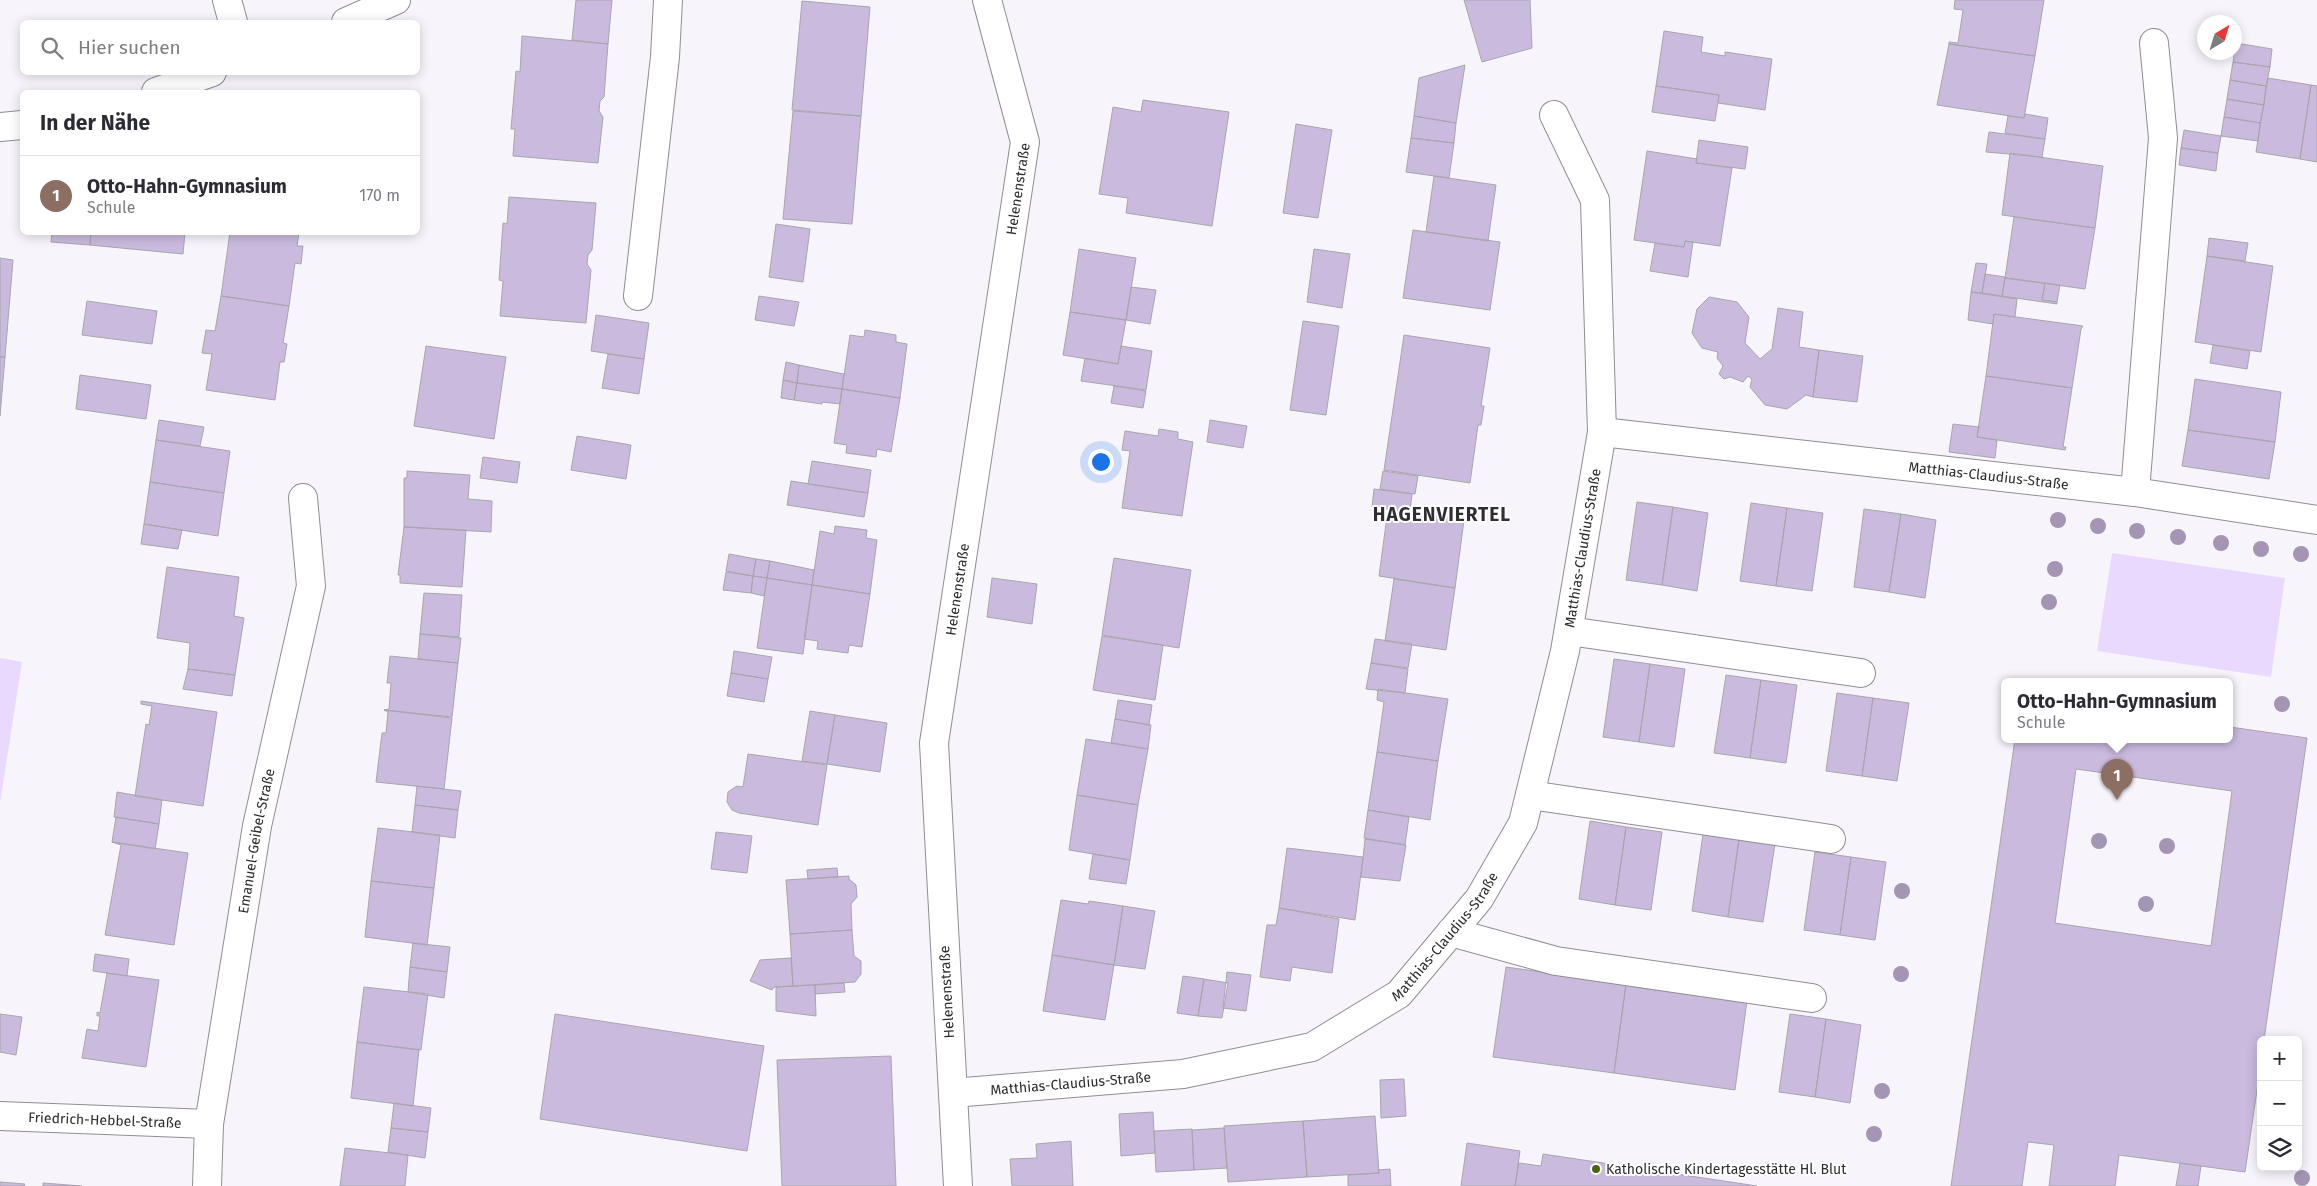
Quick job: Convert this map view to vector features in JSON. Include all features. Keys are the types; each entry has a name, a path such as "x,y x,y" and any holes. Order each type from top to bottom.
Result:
{"street":[{"path":"227,0 232,20"},
{"path":"351,20 396,0"},
{"path":"638,296 665,57 668,0"},
{"name":"Helenenstraße","path":"958,1186 934,743 1025,142 987,0"},
{"path":"2135,492 2163,138 2154,43"},
{"path":"162,90 204,75"},
{"name":"Matthias-Claudius-Straße","path":"953,1093 1183,1074 1312,1047 1399,994 1479,898 1523,824 1569,631 1602,432 1595,200 1554,115"},
{"path":"0,127 20,125"},
{"name":"Matthias-Claudius-Straße","path":"1602,432 2135,492 2317,520"},
{"name":"Emanuel-Geibel-Straße","path":"207,1186 209,1124 256,826 311,586 303,498"},
{"path":"1569,631 1860,673"},
{"path":"1530,795 1832,840"},
{"path":"1451,932 1556,961 1812,998"},
{"name":"Friedrich-Hebbel-Straße","path":"0,1116 209,1124"}],"shaded area":[{"path":"2112,553 2285,578 2271,677 2097,651"},
{"path":"0,658 22,662 0,803"}],"building":[{"path":"576,0 612,0 608,44 572,40"},
{"path":"1464,0 1530,0 1532,48 1482,62"},
{"path":"1955,0 2044,0 2035,56 1949,44 1949,42 1958,43 1963,10 1954,9"},
{"path":"802,1 870,7 861,116 792,110"},
{"path":"1664,31 1703,37 1701,52 1725,56 1725,52 1772,59 1765,110 1718,103 1719,95 1656,86"},
{"path":"522,36 608,44 604,97 600,101 599,111 603,117 598,163 513,156 515,129 511,129 516,71 520,72"},
{"path":"1949,44 2035,56 2024,118 1937,105"},
{"path":"2242,44 2272,49 2270,67 2233,62 2233,60 2242,60"},
{"path":"2233,62 2270,67 2266,86 2230,80"},
{"path":"1465,65 1456,123 1414,116 1419,78"},
{"path":"2268,78 2311,85 2300,159 2256,152"},
{"path":"2230,80 2266,86 2264,105 2227,99"},
{"path":"2311,85 2317,86 2317,162 2300,159"},
{"path":"1656,86 1719,95 1715,121 1652,112"},
{"path":"2227,99 2264,105 2260,123 2224,117"},
{"path":"1143,100 1229,112 1212,226 1126,213 1128,198 1099,194 1113,107 1141,112"},
{"path":"793,111 861,116 852,224 783,219"},
{"path":"2025,114 2048,118 2045,139 2005,133 2008,116 2024,118"},
{"path":"1414,116 1456,123 1454,143 1411,138"},
{"path":"2224,117 2260,123 2258,141 2221,136"},
{"path":"1296,124 1332,130 1318,218 1283,213"},
{"path":"2184,130 2221,136 2218,153 2181,148"},
{"path":"1989,132 2045,139 2042,157 1986,152"},
{"path":"1411,138 1454,143 1449,178 1406,172"},
{"path":"1699,140 1748,147 1745,169 1696,163"},
{"path":"2181,148 2218,153 2216,171 2179,165"},
{"path":"1647,151 1697,159 1696,163 1732,168 1720,246 1685,241 1684,247 1634,240"},
{"path":"2010,153 2103,166 2095,228 2002,215"},
{"path":"1434,176 1496,185 1488,241 1426,232"},
{"path":"509,197 596,203 592,250 588,255 587,264 591,270 586,323 500,316 503,281 499,280 503,223 507,224"},
{"path":"2014,217 2095,228 2085,289 2005,278"},
{"path":"776,224 810,229 803,282 769,277"},
{"path":"1413,230 1500,242 1490,310 1403,298"},
{"path":"52,235 91,235 90,245 51,242"},
{"path":"91,235 185,235 183,254 90,245"},
{"path":"230,235 299,235 297,246 303,246 301,264 295,263 289,306 221,296"},
{"path":"2209,238 2248,243 2245,261 2207,256"},
{"path":"1685,241 1693,242 1688,277 1650,271 1655,243 1684,247"},
{"path":"1079,249 1136,258 1126,320 1070,312"},
{"path":"1314,249 1350,254 1342,308 1307,302"},
{"path":"2207,256 2273,266 2261,352 2195,342"},
{"path":"0,258 13,260 5,357 0,357"},
{"path":"1976,263 1987,264 1982,293 1971,292"},
{"path":"1985,274 2005,277 2002,296 1982,293"},
{"path":"2005,278 2045,283 2042,300 2057,302 2057,304 2002,296"},
{"path":"2045,283 2060,285 2057,302 2042,300"},
{"path":"1131,287 1156,290 1150,324 1126,320"},
{"path":"1971,292 2017,299 2015,317 1994,314 1993,324 1968,320"},
{"path":"221,296 289,306 283,343 287,344 284,362 280,362 275,400 206,390 212,354 202,353 206,330 215,331"},
{"path":"759,296 799,302 794,326 755,320"},
{"path":"1709,297 1737,302 1749,317 1745,343 1760,359 1772,349 1778,308 1803,312 1799,347 1819,350 1813,397 1806,395 1787,409 1765,405 1750,387 1752,379 1748,376 1743,382 1730,377 1724,379 1719,374 1723,366 1717,358 1718,352 1702,348 1692,333 1697,309"},
{"path":"87,301 157,311 152,344 82,335"},
{"path":"1070,312 1126,320 1118,364 1063,355"},
{"path":"1994,314 2083,326 2072,388 1986,376"},
{"path":"596,315 649,323 644,359 591,351"},
{"path":"1303,321 1339,326 1326,415 1290,410"},
{"path":"865,330 896,335 896,342 907,344 900,398 842,389 850,335 864,337"},
{"path":"1404,335 1490,348 1481,406 1484,406 1481,425 1478,425 1470,483 1384,470"},
{"path":"2213,345 2250,351 2247,369 2210,363"},
{"path":"426,346 506,357 494,439 414,426"},
{"path":"1121,346 1152,351 1146,390 1081,381 1085,358 1118,364"},
{"path":"1819,350 1863,356 1857,402 1813,397"},
{"path":"608,354 644,359 639,394 602,388"},
{"path":"0,357 5,357 0,416"},
{"path":"786,362 799,365 797,383 783,380"},
{"path":"799,365 844,374 842,389 797,383"},
{"path":"80,375 151,385 146,419 76,409"},
{"path":"1986,376 2072,388 2063,447 2066,447 2065,450 1977,437"},
{"path":"2195,379 2281,392 2275,442 2188,430"},
{"path":"783,380 797,383 794,400 781,398"},
{"path":"797,383 842,389 840,404 822,402 822,404 794,400"},
{"path":"1114,386 1146,391 1143,408 1111,403"},
{"path":"842,389 900,398 891,452 877,449 876,457 846,453 847,445 834,443"},
{"path":"159,420 204,427 200,446 156,440"},
{"path":"1210,420 1247,426 1243,448 1207,442"},
{"path":"1953,424 1979,427 1977,437 1997,440 1995,458 1949,452"},
{"path":"1159,429 1178,432 1178,439 1193,442 1182,516 1122,508 1130,451 1122,450 1125,431 1158,436"},
{"path":"2188,430 2275,442 2269,479 2182,466"},
{"path":"577,436 631,445 626,479 571,470"},
{"path":"156,440 230,451 224,493 150,482"},
{"path":"483,457 520,462 517,483 480,478"},
{"path":"812,461 871,470 868,493 808,484"},
{"path":"407,471 470,475 468,499 492,501 491,532 404,527 404,478 407,478"},
{"path":"1383,471 1418,476 1415,494 1380,489"},
{"path":"791,481 868,493 864,517 787,505"},
{"path":"150,482 224,493 218,536 144,524"},
{"path":"1374,489 1412,494 1410,512 1372,507"},
{"path":"1637,502 1673,507 1662,585 1626,580"},
{"path":"1751,503 1787,508 1776,586 1740,581"},
{"path":"1673,507 1708,513 1697,591 1662,585"},
{"path":"1787,508 1823,513 1812,591 1776,586"},
{"path":"1388,509 1464,520 1455,588 1379,576"},
{"path":"1864,509 1901,514 1889,592 1854,587"},
{"path":"1901,514 1936,520 1925,598 1889,592"},
{"path":"144,524 182,530 178,549 141,544"},
{"path":"835,526 867,530 866,538 877,540 870,594 812,585 820,531 834,534"},
{"path":"404,527 466,530 462,587 400,583 400,575 398,575"},
{"path":"729,554 756,559 753,576 726,571"},
{"path":"1114,558 1191,570 1179,648 1102,635"},
{"path":"756,559 770,561 767,578 753,576"},
{"path":"770,561 814,570 812,585 767,578"},
{"path":"167,567 239,577 234,616 244,618 235,675 188,669 190,643 157,638"},
{"path":"726,572 753,576 751,593 723,590"},
{"path":"753,576 767,578 764,596 751,593"},
{"path":"767,578 812,585 803,654 757,648"},
{"path":"992,578 1037,584 1032,624 987,617"},
{"path":"1394,579 1455,588 1446,650 1385,641"},
{"path":"812,585 870,594 862,647 849,645 848,653 817,649 818,641 804,639"},
{"path":"424,593 462,595 459,637 420,634"},
{"path":"420,634 461,638 458,663 418,659"},
{"path":"1102,636 1163,645 1155,700 1093,690"},
{"path":"1375,639 1412,644 1408,668 1371,663"},
{"path":"734,651 772,657 768,679 731,673"},
{"path":"390,656 458,663 452,717 384,710 389,709 391,683 387,683"},
{"path":"1614,659 1650,664 1639,742 1603,737"},
{"path":"1371,663 1408,669 1405,693 1366,689"},
{"path":"1650,664 1685,669 1674,747 1639,742"},
{"path":"188,669 235,675 232,696 183,689"},
{"path":"731,673 768,679 764,702 727,696"},
{"path":"1726,675 1761,680 1750,758 1714,753"},
{"path":"1761,680 1797,685 1786,763 1750,758"},
{"path":"1378,689 1448,699 1438,761 1377,752 1384,702 1377,700"},
{"path":"1837,693 1873,698 1862,776 1826,771"},
{"path":"1873,698 1909,703 1897,781 1862,776"},
{"path":"1118,700 1152,705 1149,725 1115,719"},
{"path":"141,701 217,712 203,806 135,796 146,724 149,725 152,706 141,704"},
{"path":"384,710 452,718 444,789 376,782 382,733 386,733 388,712"},
{"path":"810,711 835,715 827,764 802,761"},
{"path":"835,715 887,723 880,772 827,764"},
{"path":"1115,719 1151,725 1148,749 1111,743"},
{"path":"2233,727 2307,738 2265,1036 2257,1036 2257,1090 2245,1172 2119,1155 2115,1186 2049,1186 2054,1145 2028,1142 2022,1186 1951,1186 2014,743 2233,743","holes":["2076,769 2232,791 2211,946 2055,923"]},
{"path":"1086,739 1148,749 1138,805 1077,795"},
{"path":"1377,752 1438,761 1430,820 1368,810"},
{"path":"748,754 827,765 818,825 739,813 732,810 727,802 728,792 737,786 743,787"},
{"path":"417,786 461,791 458,810 415,805"},
{"path":"117,792 162,800 159,824 114,817"},
{"path":"1077,795 1138,805 1130,860 1069,850"},
{"path":"415,805 458,810 455,838 412,832"},
{"path":"1368,810 1409,817 1405,845 1364,838"},
{"path":"116,817 159,824 155,849 112,842"},
{"path":"1590,821 1626,827 1615,905 1579,899"},
{"path":"1626,827 1662,832 1651,910 1615,905"},
{"path":"378,828 440,835 434,888 371,881"},
{"path":"716,832 752,836 747,873 711,869"},
{"path":"1703,834 1739,839 1728,917 1692,911"},
{"path":"1365,839 1406,845 1400,881 1361,877"},
{"path":"1739,839 1775,844 1763,922 1728,917"},
{"path":"112,842 188,853 174,945 105,935 121,845"},
{"path":"1287,848 1363,857 1355,920 1279,908"},
{"path":"1815,852 1851,857 1840,935 1804,930"},
{"path":"1093,854 1130,860 1126,884 1089,879"},
{"path":"1851,857 1886,862 1875,940 1840,935"},
{"path":"837,868 838,877 808,879 807,870"},
{"path":"849,876 849,879 856,885 857,897 851,904 852,930 790,934 786,880"},
{"path":"371,881 434,888 427,945 365,937"},
{"path":"1061,900 1088,904 1089,901 1123,906 1114,965 1052,955"},
{"path":"1123,906 1155,911 1145,969 1114,965"},
{"path":"1279,908 1339,919 1332,973 1292,967 1290,981 1260,977 1267,925 1276,925"},
{"path":"852,930 854,956 861,961 861,974 855,982 793,986 790,934"},
{"path":"413,943 450,947 447,972 410,967"},
{"path":"95,954 129,959 127,976 93,971"},
{"path":"1052,955 1114,965 1105,1020 1043,1011"},
{"path":"791,958 793,986 774,987 772,990 750,981 760,960"},
{"path":"410,967 447,972 444,998 408,992"},
{"path":"1506,967 1626,984 1614,1073 1493,1057"},
{"path":"1227,972 1251,975 1246,1011 1223,1008"},
{"path":"107,973 159,980 146,1067 82,1058 87,1029 98,1031 100,1016 97,1016 97,1012 100,1013"},
{"path":"1183,976 1204,979 1198,1016 1177,1013"},
{"path":"1204,979 1228,983 1222,1018 1198,1016"},
{"path":"844,983 845,992 815,994 815,985"},
{"path":"1626,984 1747,1001 1735,1090 1614,1073"},
{"path":"815,985 816,1016 776,1011 776,987"},
{"path":"364,987 428,994 421,1050 357,1042"},
{"path":"0,1014 22,1017 16,1055 0,1052"},
{"path":"555,1014 764,1046 747,1151 540,1119"},
{"path":"1790,1014 1826,1019 1815,1097 1779,1092"},
{"path":"1826,1019 1861,1025 1850,1103 1815,1097"},
{"path":"357,1042 419,1050 413,1106 351,1098"},
{"path":"891,1056 896,1186 782,1186 777,1060"},
{"path":"1404,1079 1406,1116 1381,1118 1380,1080"},
{"path":"394,1103 431,1108 428,1132 391,1128"},
{"path":"1153,1112 1155,1153 1121,1156 1119,1114"},
{"path":"1375,1116 1379,1173 1307,1177 1303,1121"},
{"path":"1303,1121 1307,1177 1228,1182 1224,1126"},
{"path":"391,1128 428,1132 425,1158 388,1152"},
{"path":"1224,1128 1227,1168 1194,1170 1192,1130"},
{"path":"1192,1129 1194,1170 1156,1172 1154,1131"},
{"path":"1071,1141 1073,1186 1012,1186 1010,1159 1037,1158 1036,1144"},
{"path":"1467,1143 1520,1151 1515,1186 1461,1186"},
{"path":"345,1148 408,1155 405,1186 340,1186"},
{"name":"Katholische Kindertagesstätte Hl. Blut","path":"1543,1154 1757,1186 1515,1186 1519,1163 1541,1166"},
{"path":"2180,1163 2201,1166 2198,1186 2176,1186"},
{"path":"1390,1169 1391,1186 1348,1186 1348,1175 1379,1173 1378,1170"},
{"path":"0,1182 25,1184 24,1186 0,1186"},
{"path":"43,1183 82,1186 43,1186"}],"place":[{"name":"Otto-Hahn-Gymnasium","path":"2117,800"},
{"name":"Katholische Kindertagesstätte Hl. Blut","path":"1596,1169"}],"district":[{"name":"HAGENVIERTEL","path":"1442,514"}]}
